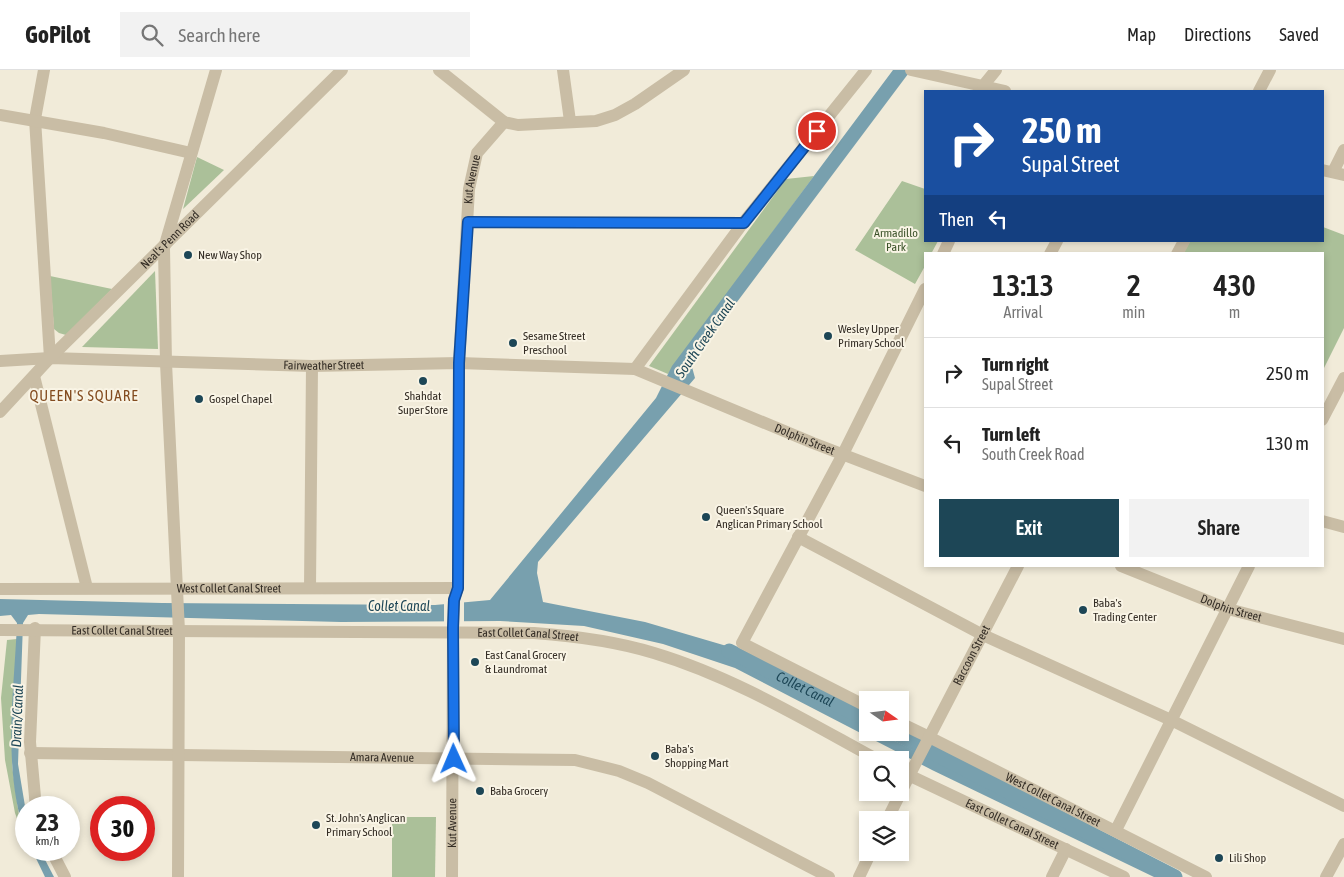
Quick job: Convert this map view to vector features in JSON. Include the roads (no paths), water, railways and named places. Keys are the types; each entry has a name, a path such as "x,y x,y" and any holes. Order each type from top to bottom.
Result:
{"street":[{"path":"44,70 35,119 50,358"},
{"path":"178,877 180,755 179,627 166,363 164,248 216,70"},
{"name":"Neal's Penn Road","path":"0,412 50,358 164,248 342,70"},
{"path":"439,70 504,122 518,126 570,121 596,121 615,115 635,104 684,70"},
{"path":"562,70 570,121"},
{"path":"641,371 744,223 866,70"},
{"path":"910,70 1001,90"},
{"path":"983,86 996,70"},
{"path":"1260,90 1270,70"},
{"path":"0,114 104,132 191,154"},
{"name":"Kut Avenue","path":"452,877 454,759 453,631 456,594 459,363 469,189 478,153 504,122"},
{"path":"1333,172 1344,150"},
{"path":"468,222 744,223"},
{"path":"859,702 742,643 842,454 924,291"},
{"name":"Fairweather Street","path":"0,361 50,358 312,366 459,363 641,371"},
{"path":"310,588 312,366"},
{"name":"Dolphin Street","path":"641,371 924,486"},
{"path":"34,376 87,588"},
{"path":"1324,416 1344,378"},
{"path":"1324,522 1344,527"},
{"path":"798,537 982,634 1172,720 1344,806"},
{"name":"Raccoon Street","path":"909,770 927,740 1017,567"},
{"name":"Dolphin Street","path":"1124,567 1228,608 1344,638"},
{"path":"1116,830 1248,567"},
{"name":"West Collet Canal Street","path":"0,589 87,588 178,598 310,588 456,594"},
{"name":"East Collet Canal Street","path":"0,630 179,627 453,631 560,635 595,640 654,653 733,683 861,751"},
{"path":"25,629 30,753 35,796"},
{"name":"West Collet Canal Street","path":"909,729 927,740 1116,830 1206,877"},
{"name":"Amara Avenue","path":"30,753 575,760 618,771 648,783 828,877"},
{"name":"East Collet Canal Street","path":"909,774 1124,877"},
{"path":"1326,877 1344,844"},
{"path":"1052,877 1066,849"},
{"path":"57,861 65,877"},
{"path":"859,877 867,861"}],"water":[{"path":"893,70 911,70 695,358 692,367 695,378 538,562 537,573 543,602 645,622 730,647 761,671 859,723 859,732 735,668 663,644 584,626 500,621 341,622 39,614 28,615 23,623 18,764 23,796 16,796 11,731 17,623 11,615 0,616 0,599 162,603 435,605 490,600 656,398 672,366"},
{"path":"876,741 895,741 1176,877 1154,877 932,770 909,758 909,751 895,751"},
{"path":"37,861 46,861 54,877 45,877"}],"waterway":[{"name":"Collet Canal","path":"729,651 859,716"},
{"name":"Collet Canal","path":"909,740 1175,877"}],"place":[{"name":"New Way Shop","path":"188,255"},
{"name":"Wesley Upper Primary School","path":"828,336"},
{"name":"Sesame Street Preschool","path":"513,343"},
{"name":"Shahdat Super Store","path":"423,381"},
{"name":"Gospel Chapel","path":"199,399"},
{"name":"Queen's Square Anglican Primary School","path":"706,517"},
{"name":"Baba's Trading Center","path":"1083,610"},
{"name":"East Canal Grocery & Laundromat","path":"475,662"},
{"name":"Baba's Shopping Mart","path":"655,756"},
{"name":"Baba Grocery","path":"480,791"},
{"name":"St. John's Anglican Primary School","path":"316,825"},
{"name":"Lili Shop","path":"1219,858"}],"district":[{"name":"QUEEN'S SQUARE","path":"84,396"}],"park label":[{"name":"Armadillo Park","path":"896,240"}],"water label":[{"name":"South Creek Canal","path":"705,338"},
{"name":"Drain/Canal","path":"17,716"}]}
